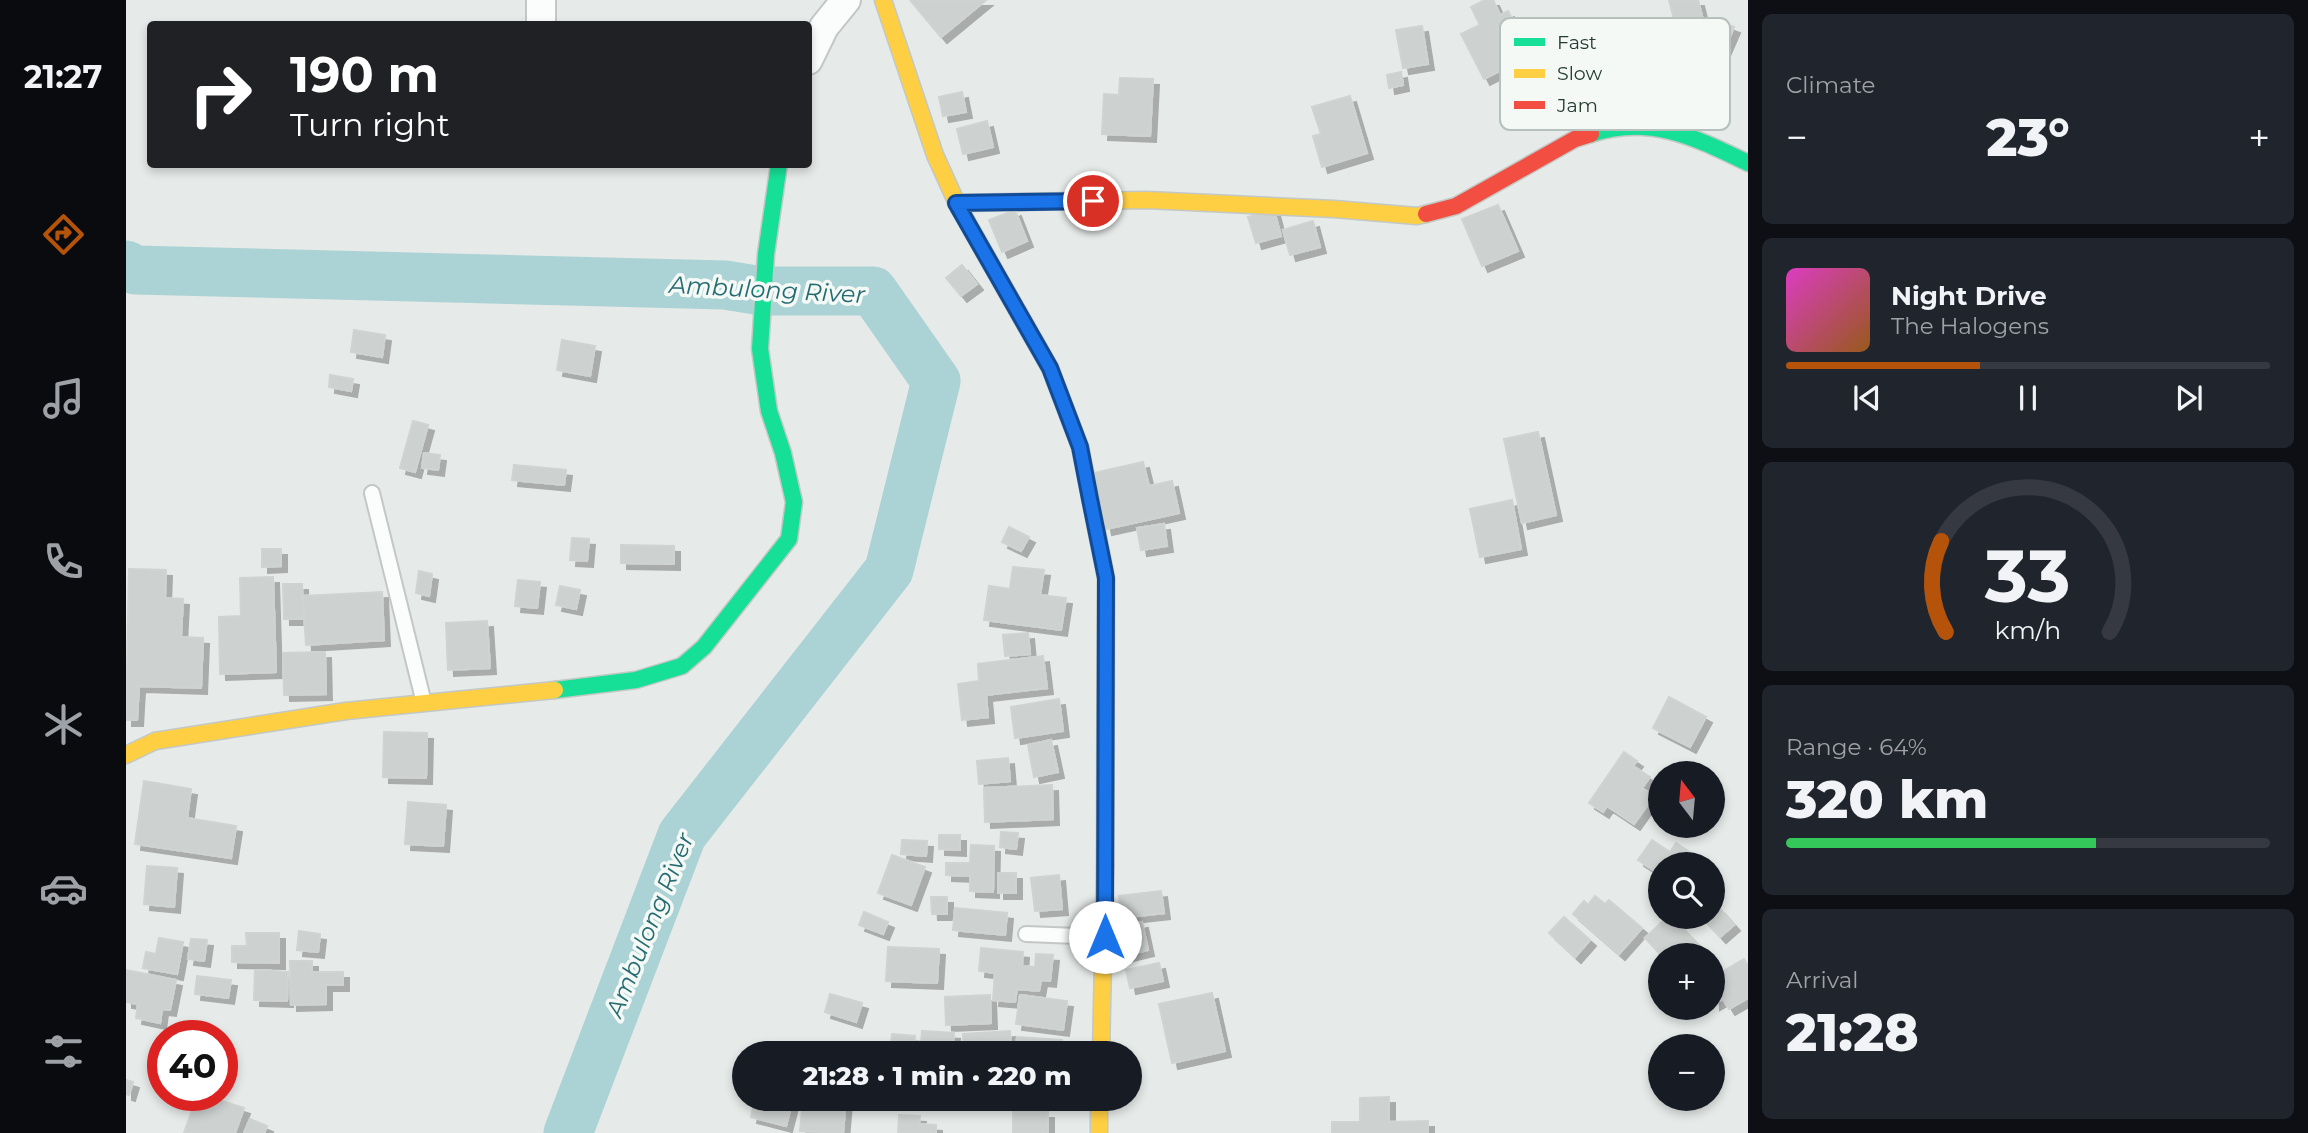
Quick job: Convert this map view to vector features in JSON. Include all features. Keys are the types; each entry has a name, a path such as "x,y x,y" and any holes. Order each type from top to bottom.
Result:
{"street":[{"path":"541,0 541,21"},
{"path":"812,52 824,27 846,0"},
{"path":"883,0 922,118 956,203 1050,368 1080,447 1106,578 1105,937 1101,1041"},
{"path":"956,203 1147,200 1417,216 1456,206 1575,139 1602,130"},
{"path":"1663,130 1692,136 1748,163"},
{"path":"126,755 155,741 346,710 636,680 682,666 704,647 789,538 794,502 783,453 769,411 760,349 766,254 778,168"},
{"path":"1099,1111 1099,1133"}],"lane":[{"path":"372,492 424,704"},
{"path":"1026,934 1105,937"}],"building":[{"path":"910,0 986,0 941,37"},
{"path":"1485,0 1493,0 1500,15 1508,11 1512,18 1500,18 1500,71 1484,79 1461,34 1480,25 1471,7"},
{"path":"1669,0 1698,0 1702,18 1674,18"},
{"path":"1422,26 1428,64 1403,68 1396,30"},
{"path":"1401,72 1403,85 1389,88 1387,75"},
{"path":"1120,78 1153,79 1150,136 1102,134 1104,94 1119,95"},
{"path":"962,92 966,112 943,116 939,97"},
{"path":"1350,96 1367,153 1322,167 1313,136 1321,134 1312,107"},
{"path":"987,121 993,147 963,154 957,129"},
{"path":"1498,205 1518,251 1482,266 1462,219"},
{"path":"1015,210 1027,241 1002,252 989,220"},
{"path":"1274,210 1281,236 1256,243 1248,217"},
{"path":"1313,221 1320,247 1290,255 1283,230"},
{"path":"962,265 977,284 961,296 946,278"},
{"path":"354,330 385,335 382,357 351,352"},
{"path":"562,340 595,346 590,376 557,370"},
{"path":"330,375 353,379 351,391 329,387"},
{"path":"413,421 428,425 415,472 400,468"},
{"path":"1538,432 1556,515 1522,523 1504,439"},
{"path":"424,453 440,455 438,470 422,468"},
{"path":"1143,462 1149,486 1172,481 1179,513 1106,529 1094,473"},
{"path":"514,465 566,470 564,485 512,480"},
{"path":"1512,500 1521,549 1480,557 1470,509"},
{"path":"1164,524 1167,546 1141,550 1137,528"},
{"path":"1009,527 1029,537 1021,551 1002,542"},
{"path":"572,538 589,539 587,561 570,560"},
{"path":"621,545 674,546 674,564 621,563"},
{"path":"262,549 281,549 281,566 262,567"},
{"path":"1013,567 1044,570 1040,595 1066,598 1061,630 984,620 989,586 1010,589"},
{"path":"129,569 166,570 165,598 183,599 181,637 203,638 201,688 139,686 137,720 126,720"},
{"path":"419,571 432,574 429,596 416,593"},
{"path":"273,577 276,672 220,674 219,617 241,616 240,578"},
{"path":"518,580 540,582 537,608 515,606"},
{"path":"283,584 302,584 303,619 284,619"},
{"path":"560,586 580,590 576,609 556,605"},
{"path":"382,592 384,640 306,645 303,596"},
{"path":"487,621 490,668 448,670 446,623"},
{"path":"1028,633 1030,654 1005,656 1003,635"},
{"path":"325,652 326,694 284,695 283,653"},
{"path":"1043,656 1047,688 986,695 988,717 962,720 958,684 979,681 978,664"},
{"path":"1669,697 1706,717 1690,747 1653,728"},
{"path":"1059,699 1063,731 1015,738 1011,707"},
{"path":"384,732 427,733 426,778 383,777"},
{"path":"1051,740 1058,772 1034,777 1028,745"},
{"path":"1624,752 1637,761 1633,766 1648,776 1642,788 1648,792 1648,804 1634,824 1607,806 1603,812 1589,803"},
{"path":"1008,758 1010,781 979,784 977,761"},
{"path":"144,781 191,789 187,818 236,826 231,858 135,844"},
{"path":"1052,785 1053,819 985,822 984,788"},
{"path":"408,802 446,805 443,846 405,844"},
{"path":"1001,832 1018,833 1016,849 1000,847"},
{"path":"939,835 960,835 960,850 939,849"},
{"path":"902,840 927,841 926,856 901,854"},
{"path":"1652,840 1670,852 1648,852 1648,867 1638,860"},
{"path":"1676,843 1690,852 1670,852"},
{"path":"971,845 994,846 993,892 970,891 970,876 946,875 946,863 970,863"},
{"path":"892,855 925,867 911,905 878,893"},
{"path":"147,866 177,868 174,907 144,904"},
{"path":"998,873 1016,873 1016,893 998,893"},
{"path":"1059,875 1062,909 1035,911 1031,878"},
{"path":"1161,891 1164,913 1121,918 1119,896"},
{"path":"1595,896 1605,904 1609,900 1642,928 1619,954 1573,914 1584,901 1588,905"},
{"path":"931,897 947,897 947,914 932,914"},
{"path":"955,908 1007,913 1005,935 953,930"},
{"path":"864,912 888,922 883,934 859,925"},
{"path":"1725,915 1734,925 1720,937 1712,929 1725,929"},
{"path":"1564,917 1590,940 1575,957 1549,933"},
{"path":"1142,922 1148,950 1119,957 1113,928"},
{"path":"1654,929 1683,929 1697,943 1650,943 1645,938"},
{"path":"299,931 320,934 318,952 297,950"},
{"path":"246,933 279,933 279,963 232,962 232,946 247,946"},
{"path":"159,938 183,942 177,974 143,968 146,952 156,954"},
{"path":"191,939 207,940 204,961 188,959"},
{"path":"888,947 939,949 937,983 886,981"},
{"path":"981,948 1023,952 1022,966 1035,967 1036,954 1053,955 1050,981 1041,980 1039,991 1017,989 1015,1002 993,1000 995,973 979,971"},
{"path":"1744,959 1748,966 1748,998 1729,1009 1725,1002 1725,970"},
{"path":"290,961 312,961 312,972 343,972 343,985 326,985 326,1004 291,1005"},
{"path":"1159,963 1163,981 1130,988 1126,970"},
{"path":"126,970 176,980 170,1010 162,1009 160,1020 136,1018 138,1004 126,1002"},
{"path":"255,970 288,972 287,1001 254,1000"},
{"path":"197,976 231,980 228,998 195,994"},
{"path":"1212,993 1225,1051 1172,1063 1159,1004"},
{"path":"830,994 862,1003 856,1022 825,1012"},
{"path":"990,995 991,1023 946,1025 945,997"},
{"path":"1020,995 1067,1001 1063,1030 1016,1024"},
{"path":"922,1031 954,1033 953,1041 921,1041"},
{"path":"1010,1031 1010,1041 963,1041 963,1034"},
{"path":"892,1034 915,1036 914,1041 891,1041"},
{"path":"1017,1037 1062,1040 1062,1041 1017,1041"},
{"path":"126,1080 133,1082 129,1095 126,1094"},
{"path":"1389,1097 1389,1122 1428,1121 1428,1133 1332,1133 1332,1122 1360,1122 1360,1098"},
{"path":"238,1106 244,1108 235,1133 184,1133 192,1111 238,1111"},
{"path":"752,1111 790,1111 786,1126 751,1117"},
{"path":"802,1111 845,1111 843,1133 800,1131"},
{"path":"1013,1112 1048,1112 1048,1133 1013,1133"},
{"path":"899,1115 920,1116 919,1124 936,1125 936,1133 898,1133"},
{"path":"250,1119 267,1126 264,1133 244,1133"}],"waterway":[{"name":"Ambulong River","path":"126,265 135,270 725,285 762,291 873,291 936,381 889,570 682,835 568,1133"}],"traffic: fast":[{"path":"1591,134 1606,130"},
{"path":"1662,130 1710,145 1748,163"},
{"path":"555,690 636,680 682,666 704,647 789,539 794,502 783,453 769,411 760,349 766,254 778,168"},
{"path":"959,208 1050,368 1080,447 1106,578 1105,867"}],"traffic: slow":[{"path":"883,0 935,155 959,208"},
{"path":"956,203 1147,200 1417,216 1426,214"},
{"path":"126,755 155,741 346,711 555,690"},
{"path":"1101,1041 1105,867"},
{"path":"1099,1111 1099,1133"}],"traffic: jam":[{"path":"1426,214 1456,206 1575,139 1591,134"}],"route":[{"path":"1093,201 956,203 1050,368 1080,447 1106,578 1105,937"}]}
